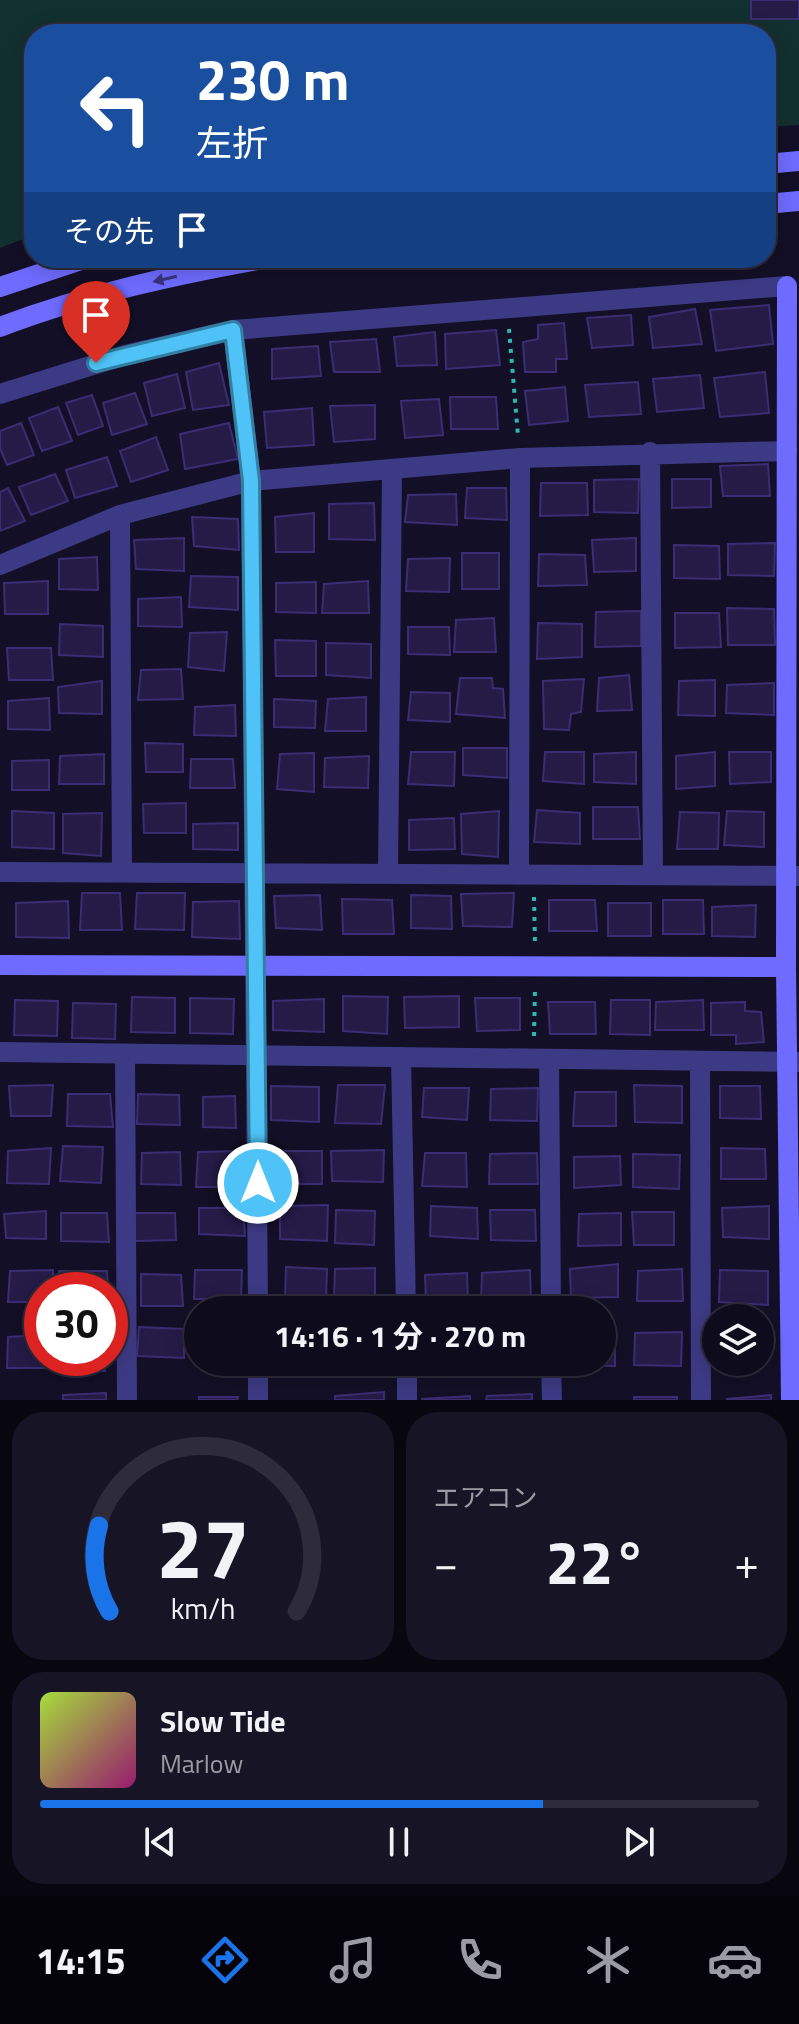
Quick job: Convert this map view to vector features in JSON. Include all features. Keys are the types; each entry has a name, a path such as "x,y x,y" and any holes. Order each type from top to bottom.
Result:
{"street":[{"path":"776,163 799,161"},
{"path":"776,203 799,201"},
{"path":"0,287 57,268"},
{"path":"0,327 47,309 222,268"},
{"path":"0,394 125,355 233,330 787,286 792,876 786,967 793,1062 791,1400"},
{"path":"233,330 251,481 258,1296"},
{"path":"0,565 120,515 251,481 520,458 650,452 787,451"},
{"path":"650,452 653,875"},
{"path":"519,875 520,458"},
{"path":"388,874 392,470"},
{"path":"120,515 122,872"},
{"path":"0,872 792,876"},
{"path":"0,965 786,967"},
{"path":"0,1052 793,1062"},
{"path":"125,1054 127,1400"},
{"path":"401,1057 406,1296"},
{"path":"549,1059 551,1296"},
{"path":"700,1061 701,1400"},
{"path":"258,1376 258,1400"},
{"path":"407,1376 407,1400"},
{"path":"551,1376 552,1400"}],"path":[{"path":"508,308 520,458"}],"green space":[{"path":"0,0 799,0 799,125 776,126 776,24 24,24 24,239 0,248"}],"building":[{"path":"751,0 799,0 799,19 751,19"},
{"path":"769,305 773,344 716,351 710,310"},
{"path":"695,309 702,344 653,348 649,317"},
{"path":"631,315 633,345 592,348 587,318"},
{"path":"564,323 567,359 556,359 556,372 525,372 523,342 538,339 538,325"},
{"path":"496,330 500,365 446,369 445,334"},
{"path":"435,332 437,365 397,366 394,337"},
{"path":"376,339 380,372 334,372 330,342"},
{"path":"318,346 321,376 272,379 272,349"},
{"path":"219,363 229,405 193,410 186,372"},
{"path":"765,372 769,413 720,417 714,378"},
{"path":"177,374 185,408 152,416 144,383"},
{"path":"700,375 704,408 657,412 653,379"},
{"path":"638,382 641,414 589,417 585,385"},
{"path":"565,387 568,421 529,425 525,391"},
{"path":"135,393 147,424 112,435 103,403"},
{"path":"92,395 103,426 78,435 66,403"},
{"path":"450,397 496,397 498,429 451,429"},
{"path":"439,399 443,435 405,438 401,401"},
{"path":"375,405 375,439 334,442 330,406"},
{"path":"58,407 72,441 42,451 29,418"},
{"path":"312,408 314,445 267,448 264,412"},
{"path":"21,423 34,455 7,465 0,448 0,431"},
{"path":"229,423 238,459 185,469 180,434"},
{"path":"156,437 168,470 131,482 120,451"},
{"path":"107,457 117,486 75,498 66,470"},
{"path":"768,464 770,496 723,496 720,466"},
{"path":"55,474 68,501 31,515 19,487"},
{"path":"639,479 638,513 594,512 594,480"},
{"path":"672,479 711,479 711,507 672,508"},
{"path":"541,483 587,483 588,515 540,516"},
{"path":"8,488 25,521 0,531 0,492"},
{"path":"467,488 506,488 507,520 465,518"},
{"path":"456,494 457,525 405,522 408,495"},
{"path":"374,503 375,540 329,539 329,504"},
{"path":"314,513 314,552 276,552 275,517"},
{"path":"192,517 238,519 239,550 194,546"},
{"path":"184,538 184,571 136,569 134,540"},
{"path":"636,538 636,571 594,572 592,540"},
{"path":"775,543 774,576 728,575 728,544"},
{"path":"674,545 719,546 720,579 674,578"},
{"path":"462,553 499,553 499,589 462,589"},
{"path":"539,554 585,555 587,585 538,586"},
{"path":"97,557 98,590 59,589 59,559"},
{"path":"450,558 449,592 406,591 408,559"},
{"path":"191,576 238,577 238,610 189,607"},
{"path":"48,581 48,614 5,614 4,583"},
{"path":"368,581 369,613 322,613 324,584"},
{"path":"316,582 316,613 276,612 276,583"},
{"path":"181,597 182,627 138,626 138,599"},
{"path":"727,608 774,609 775,645 728,645"},
{"path":"641,611 641,646 595,647 596,612"},
{"path":"675,613 719,613 721,647 675,648"},
{"path":"494,618 496,652 454,652 456,620"},
{"path":"538,623 582,624 582,657 537,659"},
{"path":"60,624 103,626 103,657 59,655"},
{"path":"408,627 449,627 450,655 408,654"},
{"path":"227,632 224,671 188,667 190,633"},
{"path":"275,640 316,641 316,676 276,676"},
{"path":"326,643 371,644 371,678 326,675"},
{"path":"7,648 51,648 53,680 9,680"},
{"path":"181,669 183,699 138,700 141,670"},
{"path":"629,675 632,710 597,711 599,678"},
{"path":"460,678 492,678 493,688 503,689 505,718 456,714"},
{"path":"584,679 581,712 571,714 569,730 544,729 543,681"},
{"path":"715,680 715,716 678,715 679,681"},
{"path":"102,681 102,714 59,713 58,687"},
{"path":"774,683 774,715 726,713 727,685"},
{"path":"411,692 450,693 450,722 408,720"},
{"path":"366,697 366,731 325,731 328,699"},
{"path":"49,698 50,730 8,729 8,701"},
{"path":"274,699 316,701 315,728 274,727"},
{"path":"235,705 236,736 194,735 195,707"},
{"path":"145,743 183,744 183,772 146,772"},
{"path":"463,748 507,748 507,778 463,775"},
{"path":"411,752 455,752 454,786 408,784"},
{"path":"545,752 584,752 584,784 543,781"},
{"path":"636,752 636,784 594,782 594,754"},
{"path":"715,752 715,786 676,789 676,756"},
{"path":"729,752 771,752 771,782 730,784"},
{"path":"314,753 314,792 277,789 280,754"},
{"path":"104,754 104,784 59,784 60,756"},
{"path":"369,756 368,788 324,787 325,758"},
{"path":"191,759 233,759 235,788 190,788"},
{"path":"49,760 49,790 12,790 12,761"},
{"path":"186,803 186,833 144,833 143,804"},
{"path":"593,807 638,807 640,839 593,839"},
{"path":"537,810 580,813 580,844 534,842"},
{"path":"12,811 54,813 54,849 12,847"},
{"path":"499,811 498,857 462,854 461,814"},
{"path":"727,811 764,812 764,847 724,845"},
{"path":"680,812 719,813 718,849 677,849"},
{"path":"102,813 101,856 63,853 63,814"},
{"path":"454,818 455,849 409,850 409,820"},
{"path":"238,823 238,850 193,849 193,824"},
{"path":"82,893 120,893 122,930 80,930"},
{"path":"137,893 185,893 184,930 135,929"},
{"path":"514,893 512,927 463,926 461,894"},
{"path":"320,895 322,930 276,928 274,896"},
{"path":"411,895 451,896 452,929 411,928"},
{"path":"342,899 392,900 394,934 343,934"},
{"path":"549,900 595,900 597,931 549,931"},
{"path":"663,900 703,900 704,934 663,934"},
{"path":"68,901 69,938 16,937 16,903"},
{"path":"239,901 240,939 192,937 193,902"},
{"path":"608,903 651,903 651,936 608,936"},
{"path":"756,905 755,937 712,936 712,907"},
{"path":"343,996 388,997 387,1034 343,1031"},
{"path":"459,996 459,1027 405,1028 404,997"},
{"path":"132,997 175,998 175,1033 131,1032"},
{"path":"190,998 234,999 233,1034 190,1033"},
{"path":"475,998 520,998 520,1030 477,1031"},
{"path":"324,999 324,1032 273,1030 273,1001"},
{"path":"15,1000 58,1001 57,1036 14,1035"},
{"path":"611,1000 650,1000 650,1035 610,1034"},
{"path":"703,1000 704,1030 655,1030 656,1002"},
{"path":"548,1002 595,1002 596,1034 550,1034"},
{"path":"745,1002 745,1011 761,1012 764,1042 736,1044 736,1035 711,1035 711,1003"},
{"path":"73,1003 116,1004 115,1039 72,1038"},
{"path":"53,1085 51,1116 11,1116 9,1086"},
{"path":"338,1085 385,1085 381,1124 335,1123"},
{"path":"634,1085 682,1086 682,1123 635,1122"},
{"path":"271,1086 319,1087 319,1122 271,1120"},
{"path":"720,1086 760,1086 761,1119 720,1118"},
{"path":"424,1088 469,1088 467,1120 422,1117"},
{"path":"538,1088 537,1121 490,1120 491,1089"},
{"path":"575,1092 616,1092 616,1126 573,1126"},
{"path":"68,1094 110,1094 113,1127 67,1126"},
{"path":"138,1094 179,1095 180,1125 137,1124"},
{"path":"235,1096 236,1128 203,1127 203,1097"},
{"path":"63,1146 103,1147 101,1183 60,1181"},
{"path":"51,1148 49,1184 7,1183 8,1151"},
{"path":"721,1148 765,1149 766,1179 721,1179"},
{"path":"384,1150 383,1182 332,1181 331,1151"},
{"path":"242,1151 243,1187 196,1187 198,1152"},
{"path":"277,1151 322,1151 322,1184 276,1184"},
{"path":"180,1152 181,1185 141,1184 142,1153"},
{"path":"425,1153 466,1153 467,1187 422,1186"},
{"path":"537,1153 538,1184 489,1184 490,1154"},
{"path":"633,1154 680,1155 679,1189 633,1187"},
{"path":"620,1156 621,1185 574,1188 574,1157"},
{"path":"328,1205 327,1241 280,1239 280,1206"},
{"path":"431,1206 477,1208 478,1239 430,1236"},
{"path":"769,1206 769,1239 723,1237 722,1208"},
{"path":"199,1208 243,1208 245,1236 199,1234"},
{"path":"336,1210 375,1211 374,1245 335,1243"},
{"path":"490,1210 535,1210 536,1241 491,1240"},
{"path":"46,1211 46,1239 6,1238 4,1214"},
{"path":"632,1212 674,1212 674,1245 634,1245"},
{"path":"61,1213 107,1213 109,1242 61,1241"},
{"path":"134,1213 175,1213 176,1240 135,1241"},
{"path":"621,1213 621,1245 578,1246 579,1214"},
{"path":"618,1264 618,1297 571,1296 570,1269"},
{"path":"286,1267 327,1269 326,1296 285,1296"},
{"path":"375,1268 375,1296 334,1296 335,1269"},
{"path":"682,1269 683,1301 637,1301 638,1271"},
{"path":"195,1270 242,1270 241,1296 194,1296"},
{"path":"530,1270 531,1296 481,1296 482,1273"},
{"path":"720,1270 768,1271 768,1304 719,1302"},
{"path":"10,1271 53,1272 24,1272 24,1302 8,1302"},
{"path":"107,1271 107,1272 59,1272"},
{"path":"467,1273 468,1296 426,1296 425,1275"},
{"path":"141,1274 181,1275 183,1306 141,1306"},
{"path":"139,1327 184,1329 184,1358 137,1356"},
{"path":"682,1332 681,1366 634,1365 635,1333"},
{"path":"24,1336 24,1368 7,1368 8,1337"},
{"path":"384,1392 384,1400 335,1400 335,1396"},
{"path":"106,1393 106,1400 63,1400 63,1395"},
{"path":"532,1394 532,1400 486,1400 487,1396"},
{"path":"771,1395 771,1400 727,1400 727,1399"},
{"path":"470,1396 470,1400 422,1400 422,1399"},
{"path":"199,1397 238,1397 237,1400 199,1400"},
{"path":"634,1397 677,1397 677,1400 634,1400"}],"route":[{"path":"96,363 233,330 251,481 258,1183"}]}
